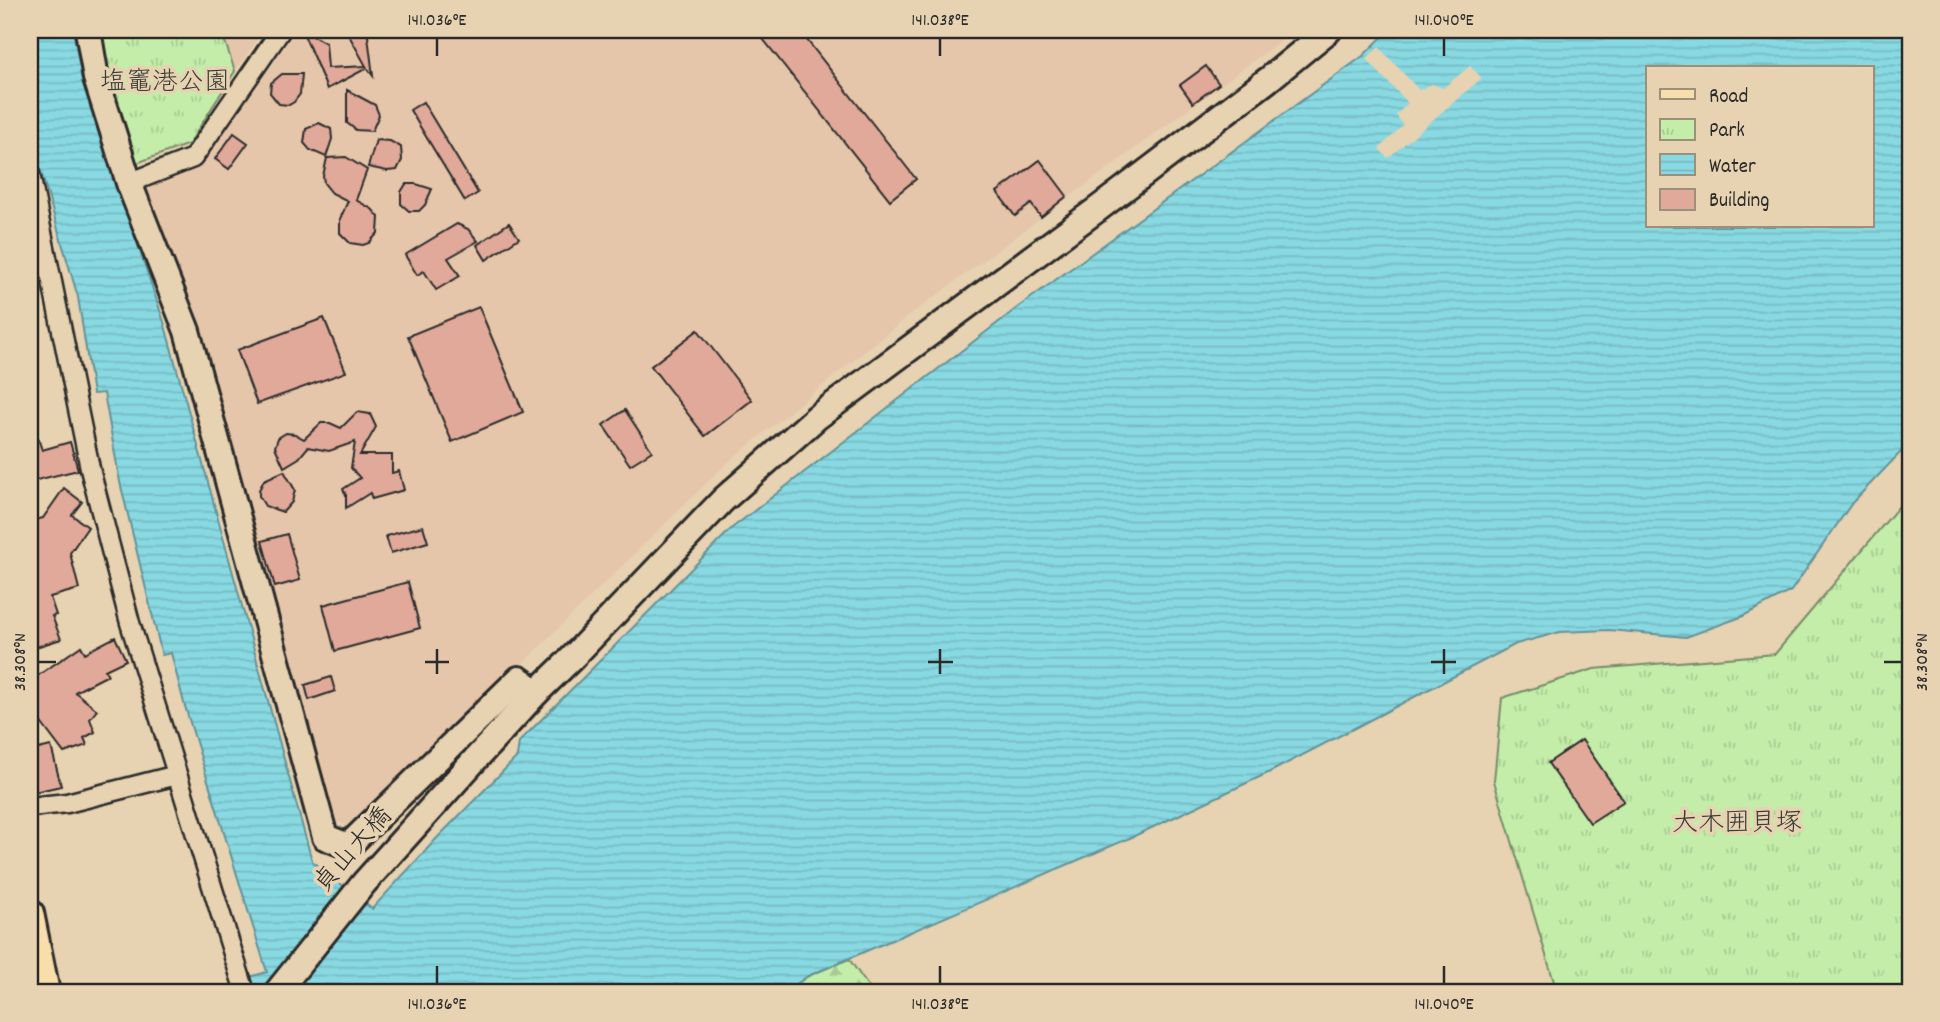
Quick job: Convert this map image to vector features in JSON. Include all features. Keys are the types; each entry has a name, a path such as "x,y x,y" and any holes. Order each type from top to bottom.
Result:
{"main road":[{"path":"30,913 46,992"}],"street":[{"path":"88,30 96,78 129,183 187,331 325,836 348,846 519,680 537,692"},
{"path":"129,183 193,158 281,30"},
{"name":"貞山大橋","path":"277,992 364,883 481,753 723,500 817,417 1120,192 1329,30"},
{"path":"30,174 38,251 130,623 245,992"},
{"path":"30,807 67,803 177,775"}],"shaded area":[{"path":"221,30 264,30 235,71"},
{"path":"297,30 1295,30 907,317 729,461 527,659 348,825 332,821 198,330 142,192 148,185 195,167"}],"green space":[{"name":"塩竈港公園","path":"98,30 221,30 235,71 189,144 134,164 101,50"},
{"name":"大木囲貝塚","path":"1910,493 1910,992 1557,992 1494,781 1502,698 1594,669 1775,654"},
{"path":"849,959 872,992 785,992 808,976"}],"water":[{"path":"30,30 73,30 82,80 164,322 312,861 372,909 517,757 519,742 732,528 1017,308 1363,56 1389,30 1910,30 1910,437 1901,452 1852,503 1791,591 1741,617 1686,637 1609,630 1560,632 1516,644 1270,772 1132,837 808,976 785,992 255,992 250,977 267,972 171,653 162,655 120,482 104,393 93,394 78,297 30,135"}],"pier":[{"path":"1379,47 1419,90 1432,84 1443,88 1470,66 1482,78 1388,158 1379,149 1403,125 1396,115 1408,103 1366,59"}],"building":[{"path":"302,30 326,43 328,68 366,66 346,30 364,30 368,36 373,76 367,68 327,89"},
{"path":"756,30 799,30 916,179 890,200"},
{"path":"1206,66 1219,84 1193,103 1180,85"},
{"path":"282,74 302,74 300,94 289,105 279,104 270,93 271,83"},
{"path":"347,90 375,105 379,115 372,131 356,130 347,123"},
{"path":"423,102 478,193 465,201 410,110"},
{"path":"319,123 331,129 332,139 326,157 310,150 304,143 306,129"},
{"path":"234,133 248,143 229,169 215,159"},
{"path":"376,140 390,141 401,147 402,160 397,170 368,167"},
{"path":"346,157 367,170 356,200 372,209 379,217 378,233 369,243 363,245 350,243 340,233 340,219 348,201 332,193 324,183 327,158"},
{"path":"1040,160 1067,196 1041,217 1031,204 1015,216 997,192"},
{"path":"406,184 432,189 425,205 419,211 409,211 401,204 401,192"},
{"path":"509,223 519,238 486,260 477,245"},
{"path":"457,224 468,229 478,241 448,258 460,276 436,290 424,271 417,275 405,255"},
{"path":"479,307 523,412 452,442 408,336"},
{"path":"324,318 346,372 257,404 237,350"},
{"path":"698,330 752,400 705,436 651,366"},
{"path":"625,410 652,451 630,465 603,425"},
{"path":"357,412 370,414 376,427 360,455 392,455 392,473 399,471 404,490 372,499 370,493 346,508 343,489 360,478 351,468 355,442 329,451 308,447 299,458 284,467 275,447 278,438 286,433 304,439 321,423 330,423 341,428"},
{"path":"30,421 42,450 70,442 78,470 37,480 30,473"},
{"path":"284,471 295,490 292,502 283,512 265,506 259,496 259,490 264,480"},
{"path":"64,488 82,502 72,515 88,527 70,553 79,589 50,597 56,615 52,616 61,639 30,649 30,521 43,518"},
{"path":"423,526 428,542 391,553 386,536"},
{"path":"287,534 300,580 275,587 262,541"},
{"path":"408,582 420,628 335,651 323,605"},
{"path":"115,637 126,660 105,670 108,675 75,692 97,710 90,719 95,732 84,738 87,745 64,753 30,708 30,681 81,646 85,653"},
{"path":"331,677 335,691 309,700 305,685"},
{"path":"1582,740 1624,801 1590,823 1548,763"},
{"path":"51,746 61,786 34,792 30,751"}]}
